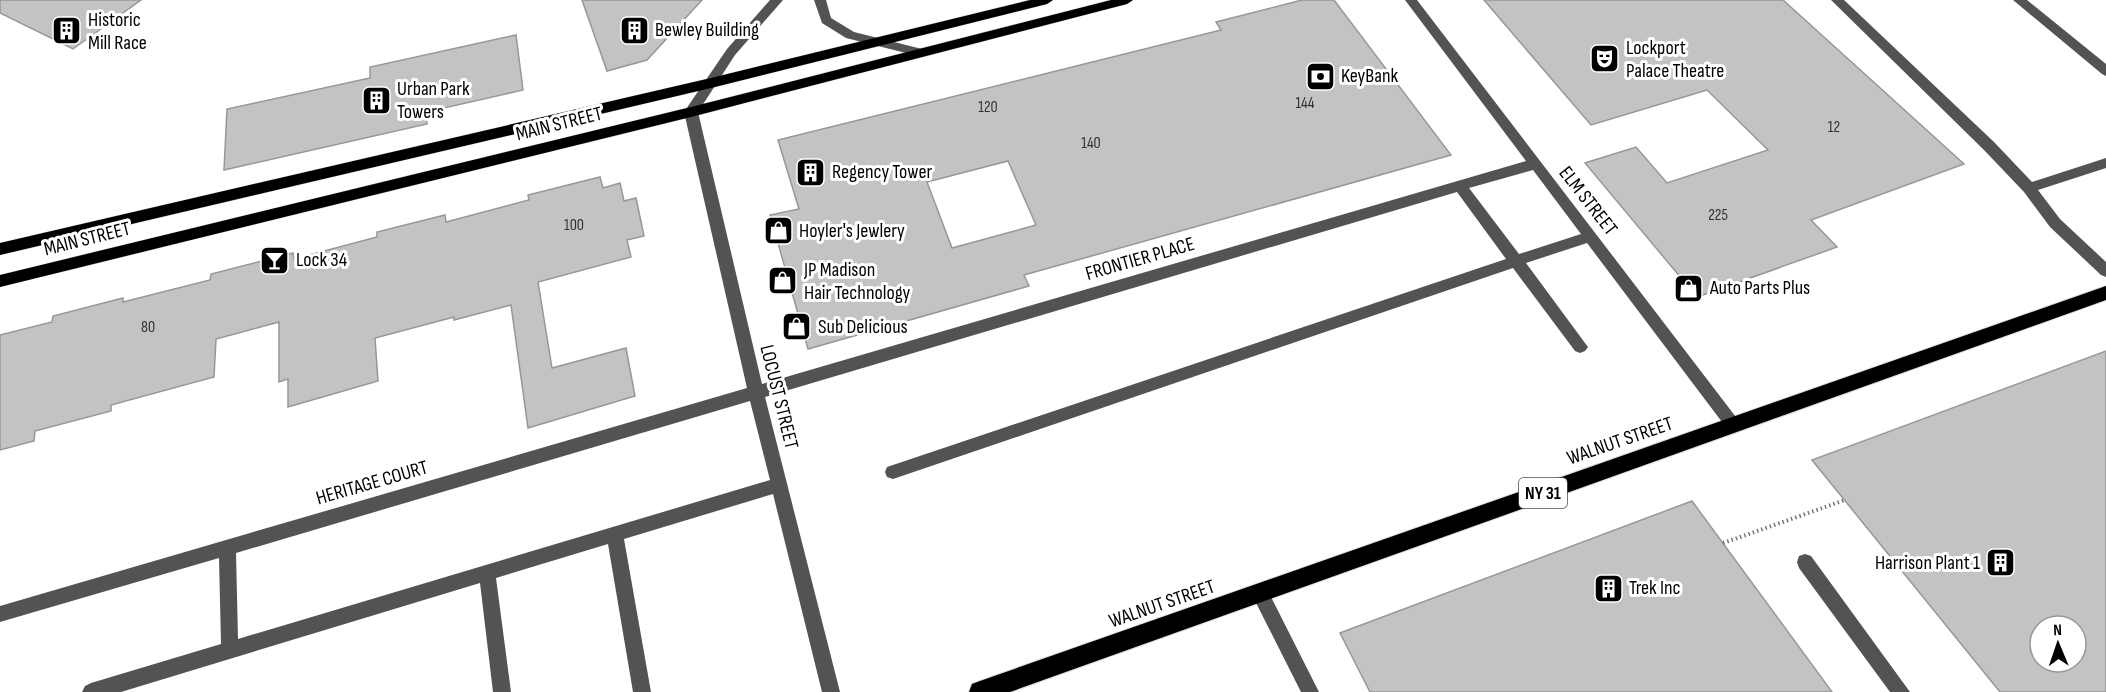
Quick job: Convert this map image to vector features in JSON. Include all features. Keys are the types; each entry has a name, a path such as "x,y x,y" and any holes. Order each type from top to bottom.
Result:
{"highway":[{"name":"WALNUT STREET","path":"980,692 2106,292"}],"main road":[{"name":"MAIN STREET","path":"0,249 878,43 1047,0"},
{"name":"MAIN STREET","path":"0,281 691,112 1127,0"}],"street":[{"path":"691,112 731,52 777,0"},
{"path":"820,0 826,20 850,35 922,52"},
{"name":"ELM STREET","path":"1411,0 1734,425"},
{"path":"1838,0 2029,188 2055,224 2106,271"},
{"path":"2019,0 2106,71"},
{"name":"LOCUST STREET","path":"691,112 756,393 831,692"},
{"path":"2029,188 2106,162"},
{"name":"FRONTIER PLACE","path":"756,393 1535,164"},
{"path":"1460,186 1580,347"},
{"path":"893,472 1590,236"},
{"name":"HERITAGE COURT","path":"0,614 756,393"},
{"path":"91,692 778,484"},
{"path":"615,534 642,692"},
{"path":"227,548 230,650"},
{"path":"1805,562 1902,692"},
{"path":"487,572 502,692"},
{"path":"1260,593 1310,692"}],"path":[{"path":"1723,543 1845,500"}],"building":[{"name":"Historic Mill Race","path":"0,0 141,0 73,49 0,13"},
{"name":"Bewley Building","path":"582,0 702,0 647,60 607,71"},
{"path":"1302,0 1334,0 1451,155 1024,275 1029,286 808,349 770,215 799,209 778,140 1221,30 1216,22","holes":["1008,161 1036,225 952,248 927,182"]},
{"path":"1484,0 1783,0 1964,164 1811,220 1837,247 1697,297 1585,163 1636,147 1667,183 1768,150 1707,90 1591,125"},
{"name":"Urban Park Towers","path":"516,35 523,90 426,112 427,124 224,170 227,109 370,78 370,67"},
{"path":"600,177 603,188 620,183 624,201 636,198 644,236 627,240 631,257 538,282 552,368 626,348 635,396 528,428 511,305 375,338 378,381 288,407 288,379 279,382 279,322 216,339 214,377 111,405 111,411 35,431 34,441 0,450 0,335 52,322 53,316 123,298 123,302 210,280 211,274 293,253 294,259 377,237 377,232 445,215 446,222 529,200 528,195"},
{"name":"Harrison Plant 1","path":"2106,351 2106,692 2000,692 1812,460"},
{"name":"Trek Inc","path":"1692,501 1832,692 1370,692 1340,633"}],"place":[{"name":"Bewley Building","path":"634,30"},
{"name":"Historic Mill Race","path":"67,31"},
{"name":"Lockport Palace Theatre","path":"1605,59"},
{"name":"KeyBank","path":"1320,76"},
{"name":"Urban Park Towers","path":"376,100"},
{"name":"Regency Tower","path":"811,172"},
{"name":"Hoyler's Jewlery","path":"778,231"},
{"name":"Lock 34","path":"275,260"},
{"name":"JP Madison Hair Technology","path":"783,281"},
{"name":"Auto Parts Plus","path":"1689,288"},
{"name":"Sub Delicious","path":"797,327"},
{"name":"Harrison Plant 1","path":"2001,563"},
{"name":"Trek Inc","path":"1608,588"}]}
